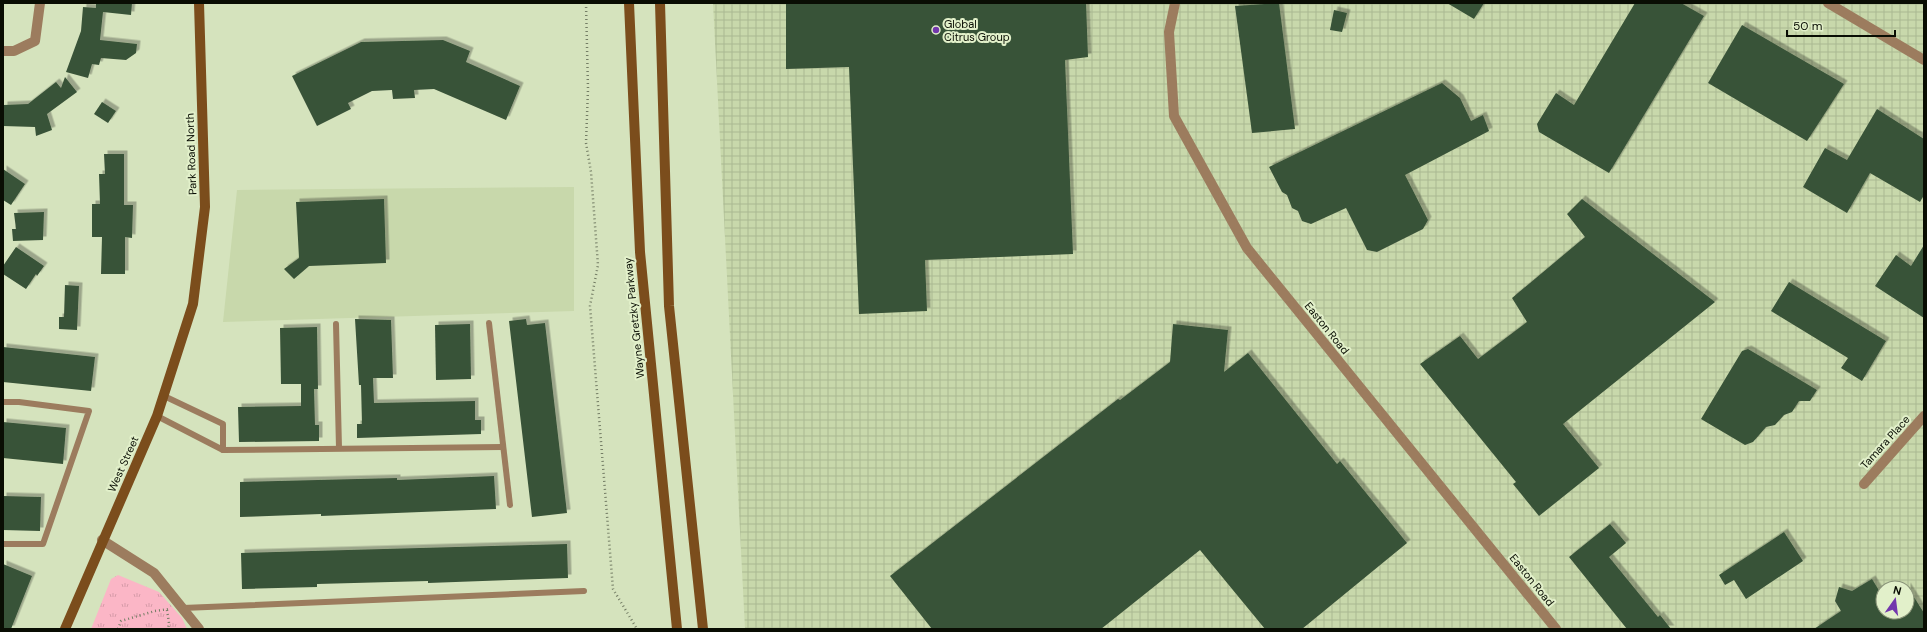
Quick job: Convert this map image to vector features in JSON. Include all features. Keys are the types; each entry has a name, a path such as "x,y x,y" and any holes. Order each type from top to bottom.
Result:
{"main road":[{"name":"Park Road North","path":"192,304 205,207 199,3"},
{"name":"Wayne Gretzky Parkway","path":"629,3 640,252 676,629"},
{"path":"660,3 669,306 703,629"},
{"name":"West Street","path":"66,629 102,540 157,416 192,304"}],"street":[{"path":"3,52 14,52 35,41 40,3"},
{"name":"Easton Road","path":"1175,3 1169,32 1174,116 1247,248 1556,629"},
{"path":"1828,3 1924,60"},
{"name":"Tamara Place","path":"1864,484 1924,416"},
{"path":"102,540 154,573 199,629"}],"lane":[{"path":"489,323 502,447 510,505"},
{"path":"336,324 340,448"},
{"path":"164,396 223,424 223,450"},
{"path":"3,402 19,402 89,412 43,544 3,544"},
{"path":"157,416 223,450 502,447"},
{"path":"183,608 584,591"}],"path":[{"path":"586,3 588,89 586,143 591,172 598,265 590,306 591,322 613,589 637,629"},
{"path":"118,629 121,621 156,611 183,608"},
{"path":"167,610 169,623 168,629"}],"shaded area":[{"path":"713,3 1924,3 1924,629 745,629"},
{"path":"574,187 574,311 223,322 237,190"}],"green space":[{"path":"118,575 159,592 182,618 187,629 91,629 111,579"}],"building":[{"path":"96,3 132,3 131,15 103,12 100,40 137,44 136,53 126,60 101,58 99,65 92,64 88,78 66,72 81,31 83,7 96,8"},
{"path":"786,3 1086,3 1088,57 1065,60 1073,254 925,260 927,311 859,314 849,67 786,69"},
{"path":"1279,3 1295,129 1252,133 1235,6"},
{"path":"1447,3 1484,3 1474,19"},
{"path":"1635,3 1681,3 1704,16 1609,173 1539,132 1537,124 1556,93 1574,105"},
{"path":"1334,10 1347,13 1342,32 1330,30"},
{"path":"1742,25 1844,84 1807,141 1708,83"},
{"path":"443,40 470,51 466,62 520,86 506,120 434,89 414,90 415,98 393,99 392,90 372,91 348,103 351,109 317,126 292,76 361,42"},
{"path":"65,77 77,92 47,114 52,130 36,136 35,127 3,126 4,105 28,104 56,82 61,88"},
{"path":"1442,83 1460,98 1471,121 1483,115 1489,131 1405,175 1428,220 1423,229 1377,252 1367,250 1346,208 1311,224 1302,221 1298,211 1292,208 1287,195 1282,192 1269,167"},
{"path":"102,102 116,111 108,123 94,114"},
{"path":"1877,109 1924,139 1924,195 1920,202 1870,173 1847,213 1803,187 1825,148 1847,160"},
{"path":"104,154 124,154 124,205 133,205 132,238 125,237 125,274 101,274 102,237 92,237 92,204 100,204 99,174 105,174"},
{"path":"3,169 25,184 11,205 3,200"},
{"path":"384,199 386,263 309,266 294,279 284,269 299,258 296,202"},
{"path":"1582,199 1715,302 1563,424 1599,468 1539,516 1513,484 1516,482 1420,364 1460,336 1478,359 1527,322 1512,298 1585,237 1567,214"},
{"path":"44,212 43,240 13,241 12,229 16,229 14,213"},
{"path":"1924,245 1924,318 1875,286 1896,255 1911,266"},
{"path":"16,247 44,266 37,276 36,274 26,289 3,274 3,266"},
{"path":"1789,282 1886,341 1862,381 1841,368 1848,358 1771,311"},
{"path":"65,285 79,286 77,330 59,329 59,317 64,317"},
{"path":"355,319 391,320 393,378 373,378 374,403 475,401 475,420 481,420 481,434 357,438 357,424 362,424 361,385 359,385"},
{"path":"526,319 527,325 545,323 567,513 532,517 509,321"},
{"path":"470,324 471,379 436,380 435,325"},
{"path":"1173,324 1228,330 1224,372 1248,353 1337,464 1340,461 1407,543 1302,629 1265,629 1200,550 1101,629 932,629 890,576 1118,399 1120,400 1170,362"},
{"path":"317,327 318,389 314,389 315,425 319,425 319,441 239,442 238,407 301,406 301,384 281,384 280,328"},
{"path":"3,347 95,357 91,391 3,382"},
{"path":"1748,349 1817,390 1810,401 1799,401 1792,412 1784,415 1775,425 1766,427 1753,442 1745,445 1701,419 1742,351"},
{"path":"3,422 66,428 63,464 3,458"},
{"path":"494,476 496,509 321,516 321,514 240,517 240,482 397,478 397,480"},
{"path":"3,496 41,497 40,531 3,530"},
{"path":"1610,524 1626,543 1609,557 1658,617 1660,615 1671,629 1627,629 1569,557"},
{"path":"1784,532 1803,561 1746,599 1734,580 1725,585 1719,575"},
{"path":"567,544 568,578 428,583 428,581 317,584 317,587 242,589 241,553"},
{"path":"3,564 32,576 11,629 3,629"},
{"path":"1872,579 1875,584 1875,620 1915,620 1915,599 1924,613 1924,629 1814,629 1841,611 1835,601 1839,587 1852,591"}],"place":[{"name":"Global Citrus Group","path":"936,30"}]}
